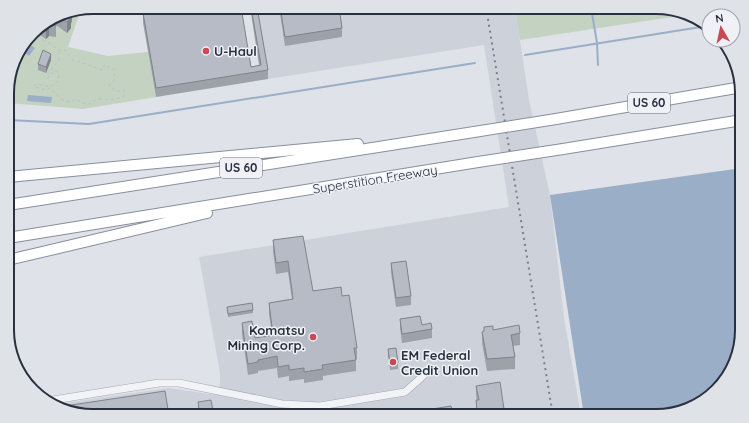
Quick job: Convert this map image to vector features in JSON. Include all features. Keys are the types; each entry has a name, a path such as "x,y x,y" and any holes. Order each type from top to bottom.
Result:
{"highway":[{"name":"US 60","path":"14,203 556,119 735,88"},
{"name":"Superstition Freeway","path":"14,237 291,194 478,162 735,121"},
{"path":"648,135 735,126"},
{"path":"14,176 474,132"},
{"path":"14,259 291,194"}],"street":[{"path":"56,399 159,383 179,383 282,404 320,406 405,392 423,376"}],"path":[{"path":"38,37 59,50 65,50 72,59 90,64 94,68 102,70 104,69 104,65 110,69 114,69 115,80 109,86 117,91 124,91 123,97 110,100 98,98 87,104 76,99 70,101 60,98 49,88 47,90 34,87 36,84 50,87 58,82 59,74 55,70 48,78 47,76 59,59 59,50"}],"shaded area":[{"path":"257,14 516,14 529,100 550,195 564,318 580,409 93,409 64,403 168,388 217,395 220,384 220,373 199,257 509,207 484,45 268,79"}],"green space":[{"path":"516,14 656,14 674,17 520,40"},
{"path":"79,16 68,47 108,56 148,52 156,97 83,109 14,103 15,83 18,68 27,49 49,27 63,20"}],"water":[{"path":"30,45 35,48 29,56 25,53"},
{"path":"28,95 52,97 51,103 27,101"},
{"path":"735,169 735,335 729,360 724,370 712,386 700,396 681,405 661,409 583,409 550,195"}],"building":[{"path":"143,14 242,14 251,67 261,65 252,14 258,14 268,70 156,88"},
{"path":"281,14 340,14 342,28 285,37"},
{"path":"70,18 67,22 64,20"},
{"path":"43,50 51,54 46,67 38,64"},
{"name":"Komatsu Mining Corp.","path":"303,236 313,291 341,287 342,296 349,295 357,348 354,348 356,360 322,365 323,369 304,372 304,368 289,370 289,365 278,367 277,356 248,364 242,323 252,321 255,338 273,335 269,303 293,299 288,261 276,263 273,240"},
{"path":"406,261 411,296 396,298 391,263"},
{"path":"252,303 253,310 228,314 227,307"},
{"path":"420,316 422,325 431,323 432,329 402,334 400,319"},
{"path":"519,325 520,333 511,335 515,357 487,359 482,332 484,331 484,327 493,326 493,330"},
{"path":"396,348 398,363 390,364 388,349"},
{"path":"500,382 504,409 477,409 476,400 479,400 476,386"},
{"path":"165,391 168,409 93,409 70,405"},
{"path":"211,400 213,409 199,409 198,402"},
{"path":"451,406 452,409 432,409"}],"waterway":[{"path":"592,14 597,43 598,65"},
{"path":"525,55 700,27"},
{"path":"14,120 89,124 475,63"}],"railway":[{"path":"487,14 552,409"}],"place":[{"name":"U-Haul","path":"206,51"},
{"name":"Komatsu Mining Corp.","path":"313,337"},
{"name":"EM Federal Credit Union","path":"393,362"}]}
